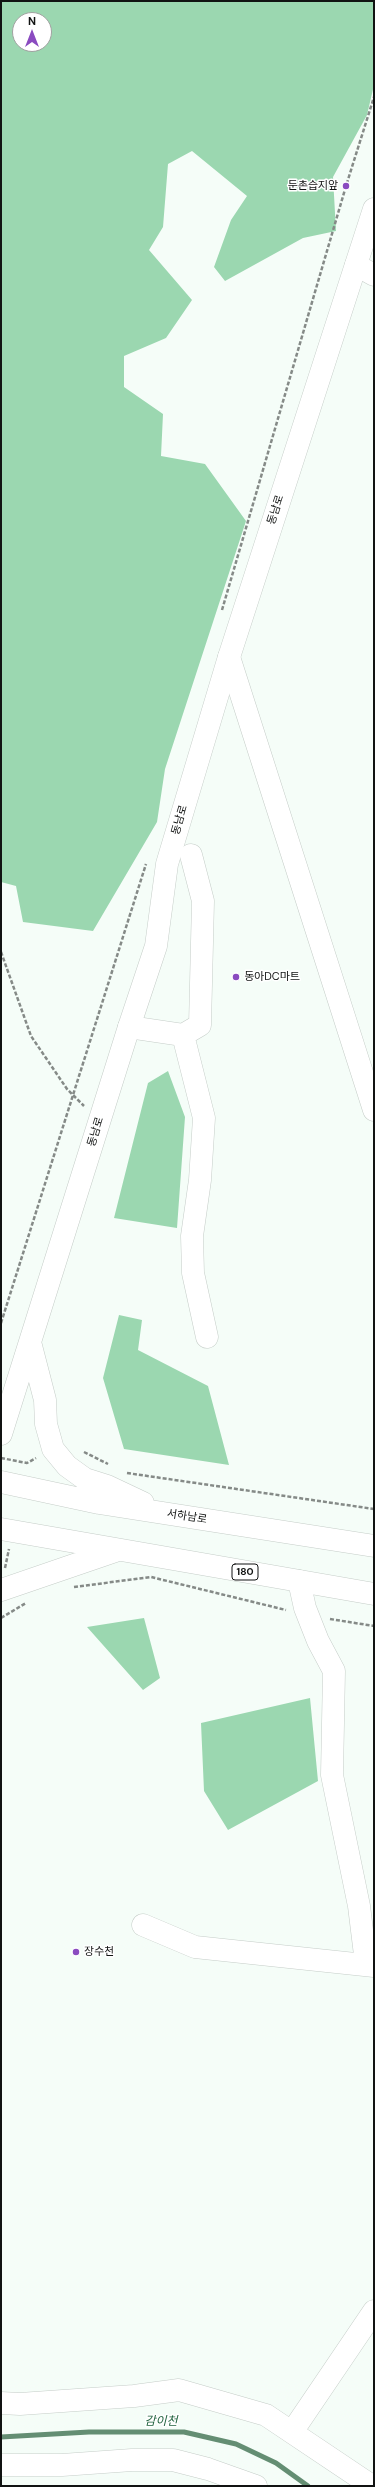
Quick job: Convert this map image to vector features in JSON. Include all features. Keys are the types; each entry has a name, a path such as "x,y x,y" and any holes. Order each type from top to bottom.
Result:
{"street":[{"name":"동남로","path":"1,1434 129,1026 156,946 167,864 229,656 365,270 374,209"},
{"path":"229,656 374,1110"},
{"path":"129,1026 183,1035 200,1025 203,901 191,855"},
{"path":"183,1035 204,1118 200,1180 192,1236 193,1273 206,1337"},
{"path":"1,1385 28,1348"},
{"path":"28,1348 45,1400 46,1424 53,1449 67,1466 85,1479 107,1486 165,1513"},
{"name":"서하남로","path":"1,1482 99,1503 374,1546"},
{"name":"180","path":"1,1529 116,1551 299,1580 374,1594"},
{"path":"1,1590 116,1551"},
{"path":"143,1925 195,1947 370,1965 332,1774 334,1670 318,1641 308,1616 299,1580"},
{"path":"292,2432 374,2311"},
{"path":"1,2403 20,2404 126,2397 179,2390 266,2415 372,2486"},
{"path":"1,2465 62,2465 132,2460 173,2460 208,2469 252,2485"}],"path":[{"path":"221,612 346,186 374,97"},
{"path":"1,1323 146,862"},
{"path":"1,952 31,1036 73,1095 99,1121"},
{"path":"78,1449 110,1466"},
{"path":"1,1458 27,1463"},
{"path":"123,1472 374,1509"},
{"path":"72,1587 150,1577 308,1616 374,1626"},
{"path":"1,1618 29,1602"}],"green space":[{"path":"1,1 374,1 374,85 367,115 333,177 336,231 303,238 225,281 214,267 231,220 247,196 192,151 168,164 163,227 149,250 192,300 166,338 124,356 124,387 163,414 161,456 205,464 246,521 165,769 157,822 93,931 23,922 16,886 1,882"},
{"path":"168,1071 185,1117 177,1228 114,1218 148,1083"},
{"path":"119,1315 142,1320 138,1350 208,1386 229,1465 124,1449 103,1378"},
{"path":"144,1618 160,1678 143,1690 87,1627"},
{"path":"310,1698 318,1781 228,1830 204,1791 201,1723"}],"waterway":[{"name":"감이천","path":"1,2437 89,2432 184,2432 236,2444 276,2463 308,2486"}],"place":[{"name":"둔촌습지앞","path":"346,186"},
{"name":"동아DC마트","path":"236,977"},
{"name":"장수천","path":"76,1952"}]}
